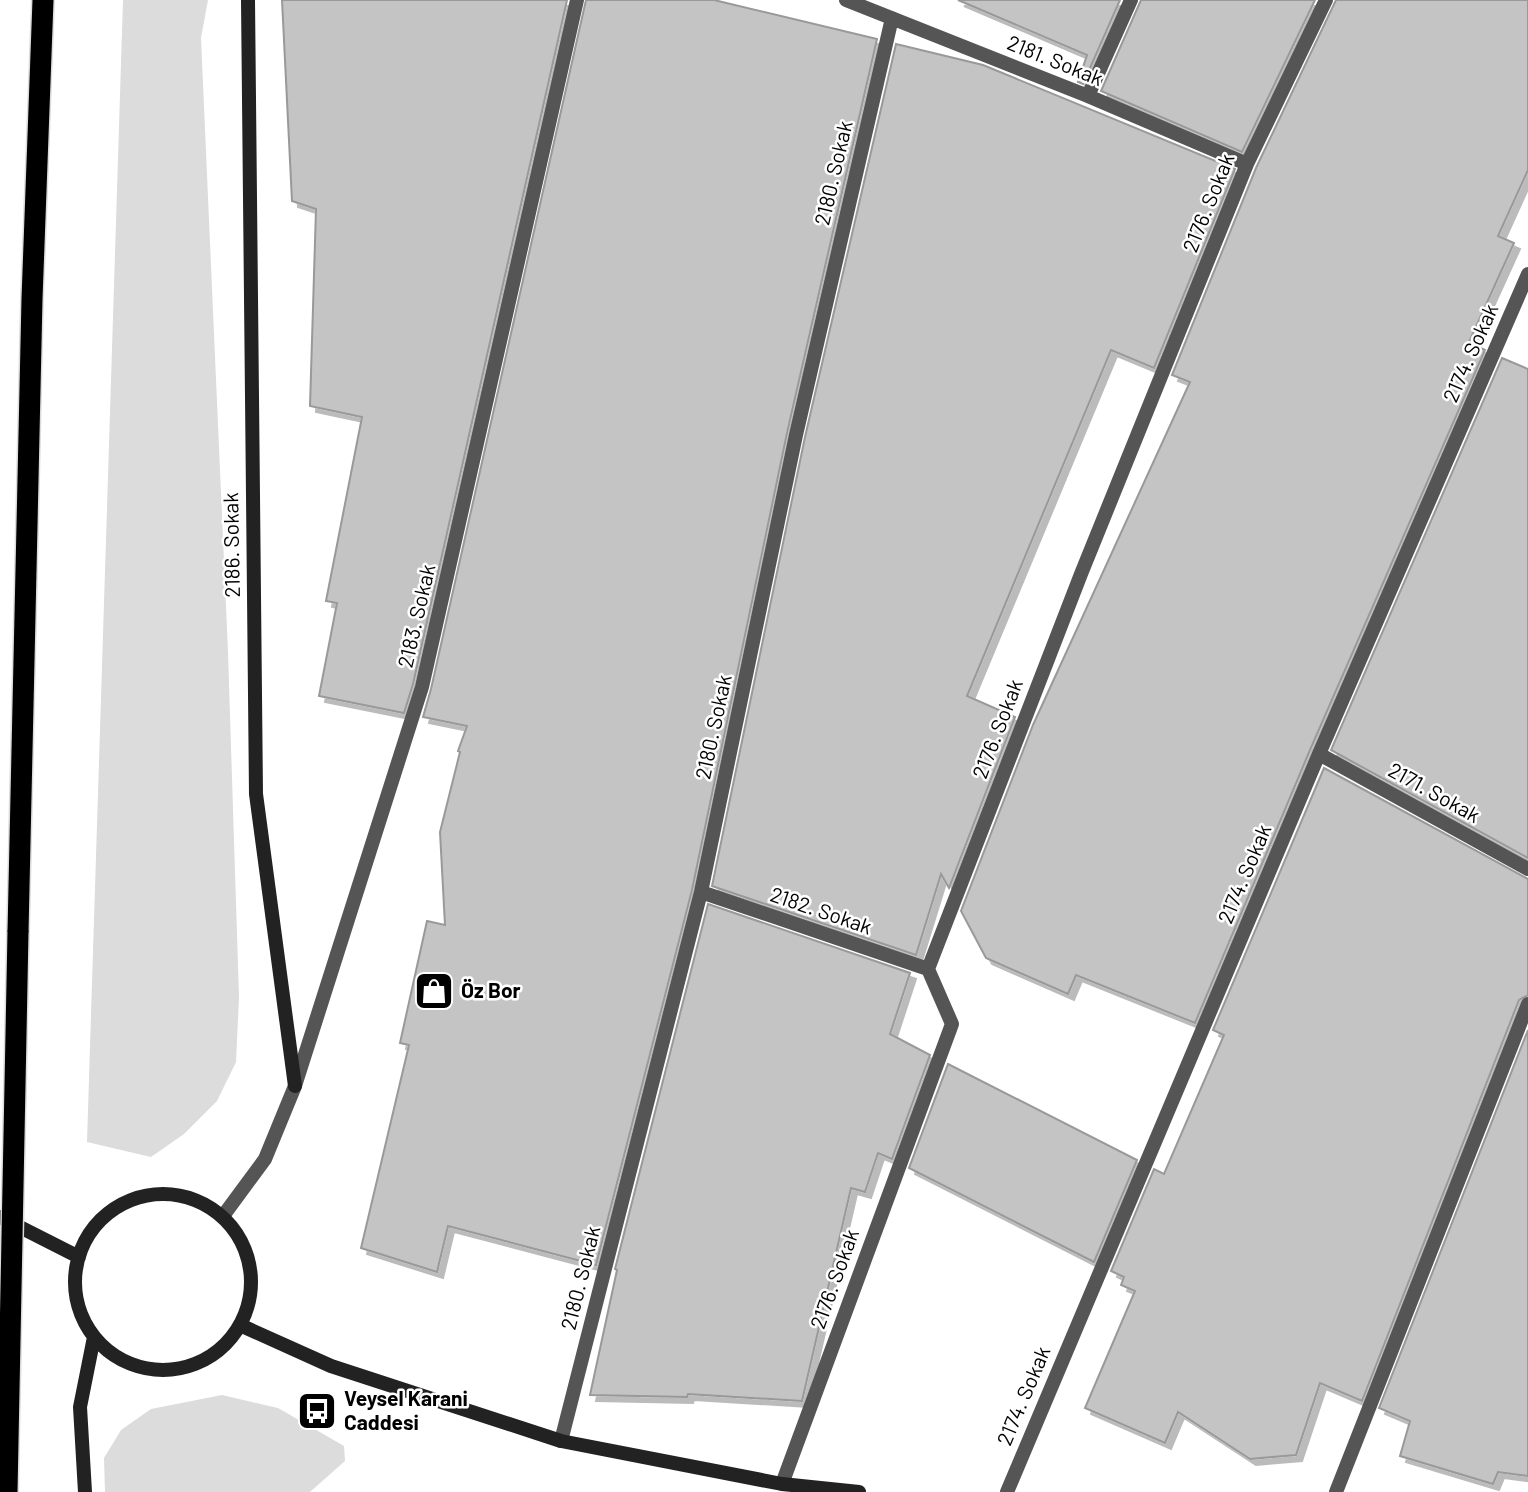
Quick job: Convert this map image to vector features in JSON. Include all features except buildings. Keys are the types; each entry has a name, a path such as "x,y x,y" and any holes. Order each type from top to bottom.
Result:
{"highway":[{"path":"7,1492 32,299 43,0"}],"main road":[{"name":"2186. Sokak","path":"248,0 256,793 295,1086"},
{"path":"169,1193 197,1200 223,1216 241,1238 251,1267 251,1297 240,1325 222,1348 198,1363 170,1370 142,1368 116,1356 94,1337 81,1312 75,1285 79,1256 91,1231 105,1217 139,1197 169,1193"},
{"path":"0,1217 79,1256"},
{"path":"240,1325 331,1366 561,1441 782,1484 859,1492"},
{"path":"85,1492 80,1407 94,1337"}],"street":[{"name":"2183. Sokak","path":"223,1216 265,1159 295,1086 422,687 577,0"},
{"path":"1088,96 1131,0"},
{"name":"2176. Sokak","path":"782,1484 952,1024 928,969 1081,574 1247,164 1326,0"},
{"name":"2181. Sokak","path":"848,1 1088,96 1247,164"},
{"name":"2180. Sokak","path":"561,1441 701,892 796,435 892,18"},
{"name":"2174. Sokak","path":"1007,1492 1319,754 1528,275"},
{"name":"2171. Sokak","path":"1319,754 1528,869"},
{"name":"2182. Sokak","path":"701,892 928,969"},
{"path":"1336,1492 1528,1004"}],"shaded area":[{"path":"123,0 208,0 201,38 228,652 239,997 236,1062 217,1101 184,1134 151,1157 87,1142"},
{"path":"222,1395 278,1408 344,1446 345,1461 310,1492 105,1492 104,1458 121,1430 151,1409"}],"place":[{"name":"Öz Bor","path":"434,991"},
{"name":"Veysel Karani Caddesi","path":"317,1411"}]}
